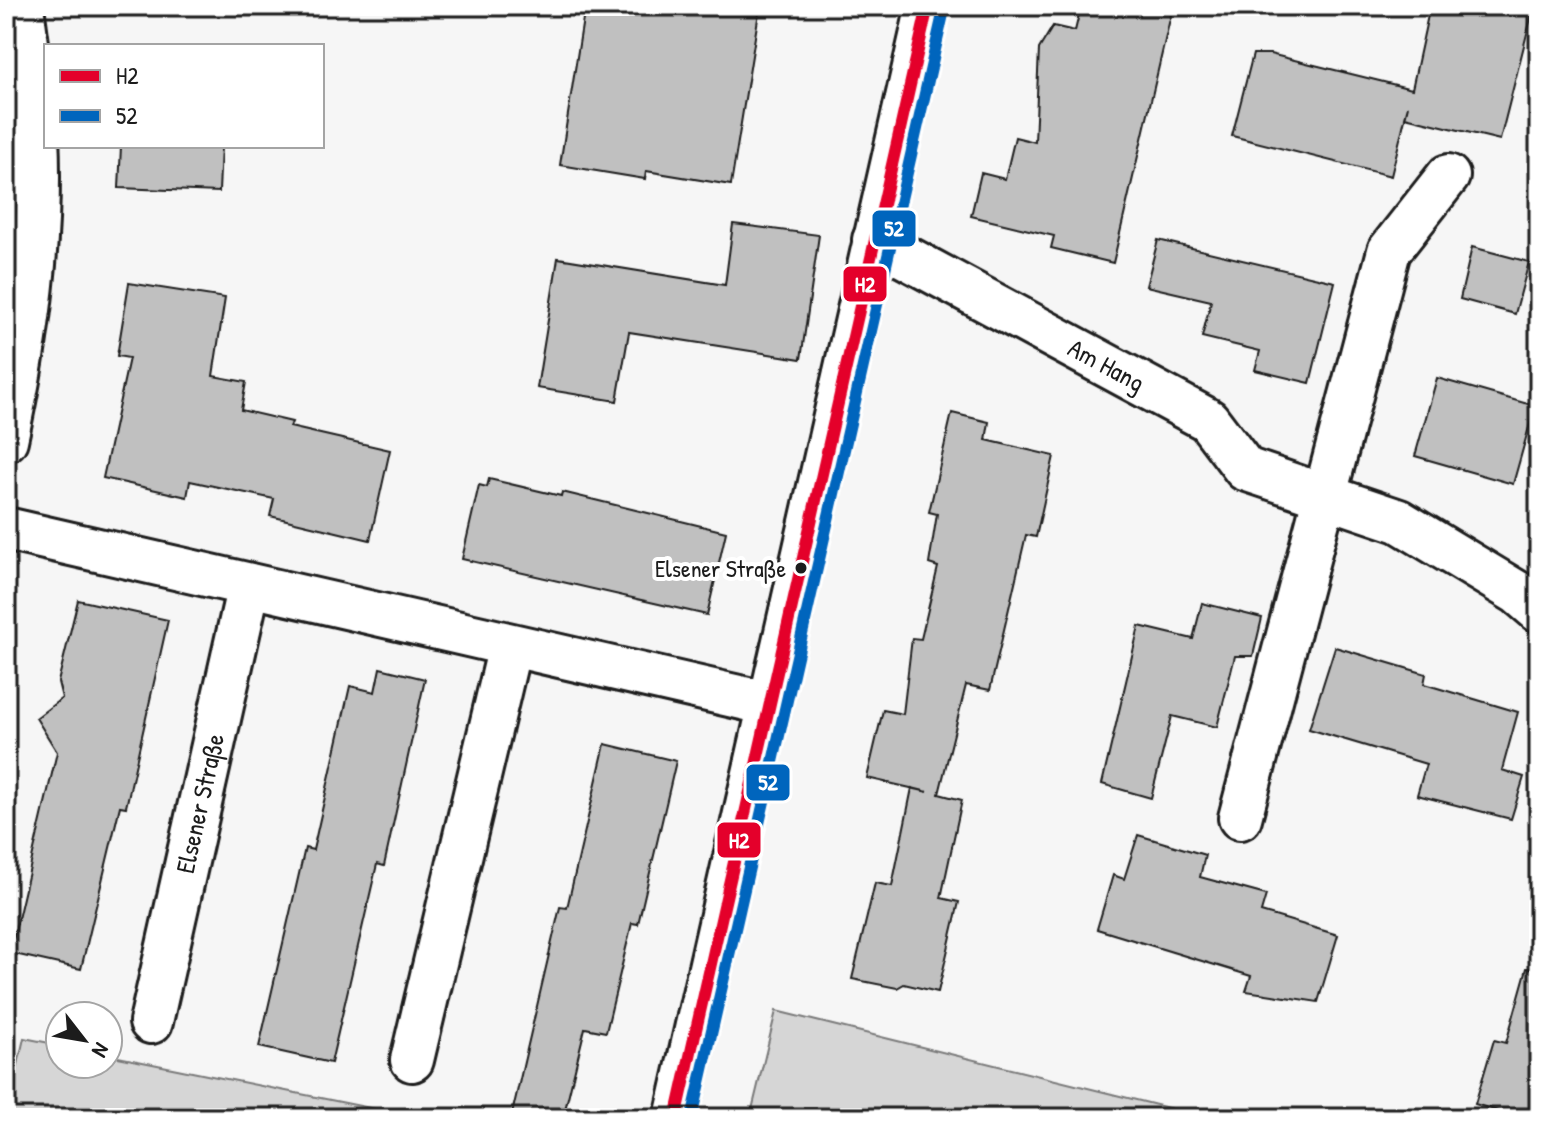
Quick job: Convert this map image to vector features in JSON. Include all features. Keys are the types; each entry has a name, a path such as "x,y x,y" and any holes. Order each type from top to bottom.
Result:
{"street":[{"path":"6,440 23,362 38,240 37,133 22,6"},
{"path":"676,1118 928,6"},
{"path":"1240,818 1389,251 1448,176"},
{"name":"Am Hang","path":"874,240 1208,420 1245,469 1399,521 1518,593 1539,611"},
{"path":"6,529 769,704"},
{"name":"Elsener Straße","path":"151,1022 249,585"},
{"path":"412,1060 510,646"}],"shaded area":[{"path":"776,1011 1209,1118 750,1118"},
{"path":"24,1038 44,1042 44,1080 124,1080 124,1058 420,1118 6,1118"}],"building":[{"path":"585,6 760,6 731,185 646,171 645,179 560,165"},
{"path":"1081,6 1173,6 1113,263 1051,248 1054,236 971,216 981,173 1005,179 1015,137 1035,142 1039,49 1053,26 1075,31"},
{"path":"1430,6 1534,6 1500,140 1405,117 1391,176 1232,136 1253,54 1270,54 1412,89"},
{"path":"121,148 221,148 219,192 119,188"},
{"path":"733,224 819,235 801,359 629,332 617,401 537,388 558,258 725,285"},
{"path":"1158,240 1335,282 1310,383 1255,370 1260,351 1202,337 1211,301 1146,286"},
{"path":"1472,247 1529,262 1515,314 1460,299"},
{"path":"129,283 225,298 213,376 246,382 241,410 292,422 290,427 390,450 370,540 270,516 274,499 190,481 187,497 103,478 129,358 117,356"},
{"path":"1437,378 1535,406 1513,484 1415,456"},
{"path":"952,413 989,422 986,440 1054,456 1036,537 1026,535 990,690 966,685 939,794 962,800 941,898 959,902 938,992 904,984 897,988 852,979 875,883 892,886 912,788 867,778 883,710 903,714 912,638 921,639 938,567 929,564 937,514 929,512"},
{"path":"489,479 561,496 562,492 726,532 707,615 462,559 479,485 487,487"},
{"path":"78,600 168,620 126,807 120,806 81,969 10,953 57,752 36,718 62,698 58,682"},
{"path":"1202,603 1262,618 1253,656 1235,656 1217,727 1172,716 1151,798 1102,784 1139,626 1193,639"},
{"path":"1335,647 1426,674 1424,684 1518,712 1502,770 1524,777 1511,819 1417,795 1426,764 1309,729"},
{"path":"380,668 425,679 384,866 377,864 331,1063 259,1047 305,848 313,850 350,686 375,692"},
{"path":"605,744 676,761 638,924 632,923 606,1032 585,1028 563,1118 511,1118 560,907 567,908"},
{"path":"1138,835 1205,855 1200,877 1266,895 1261,912 1338,935 1318,1002 1246,991 1251,976 1097,929 1113,875 1124,879"},
{"path":"1527,968 1539,969 1539,1118 1521,1118 1475,1104 1494,1040 1506,1043"}],"transit line":[{"name":"H2","path":"676,1118 928,6"},
{"name":"52","path":"692,1118 944,10"}],"place":[{"name":"Elsener Straße","path":"801,568"}]}
